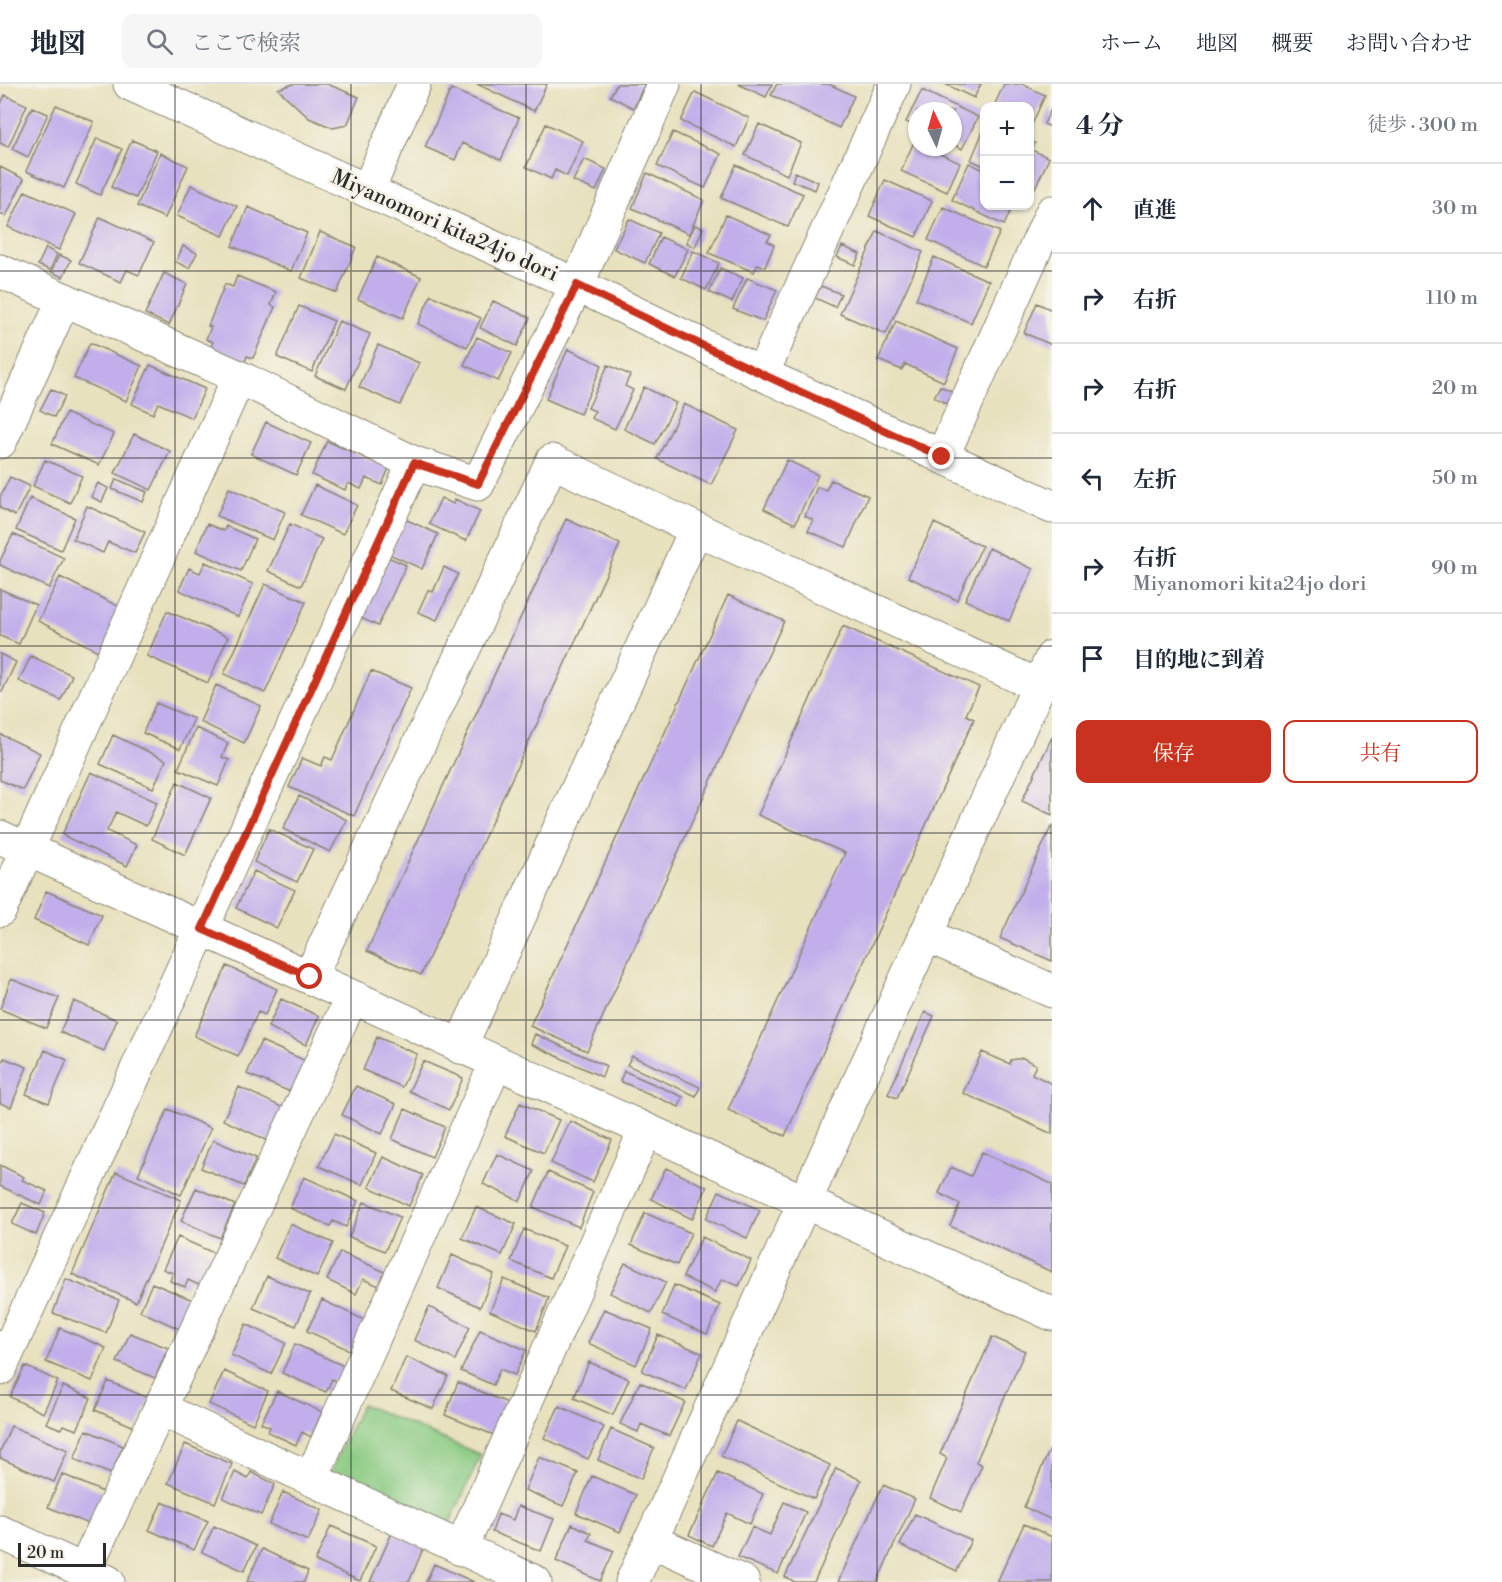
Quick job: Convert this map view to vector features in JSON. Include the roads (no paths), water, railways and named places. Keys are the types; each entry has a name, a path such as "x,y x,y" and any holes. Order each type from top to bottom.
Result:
{"street":[{"name":"Miyanomori kita24jo dori","path":"130,84 167,92 368,190 1052,507"},
{"path":"368,190 414,84"},
{"path":"0,271 239,377 414,463 478,484 577,285 664,84"},
{"path":"762,374 894,84"},
{"path":"942,457 1052,212"},
{"path":"0,442 64,299"},
{"path":"0,910 14,844 239,377"},
{"path":"310,977 552,461 696,529 1045,671 632,1582"},
{"path":"0,1369 414,463"},
{"path":"460,1047 696,529"},
{"path":"14,844 1052,1314"},
{"path":"926,934 1052,991"},
{"path":"0,1532 96,1576 160,1409 352,997"},
{"path":"311,1479 496,1063"},
{"path":"461,1549 645,1131"},
{"path":"160,1409 536,1582"},
{"path":"650,1540 743,1582"}]}
